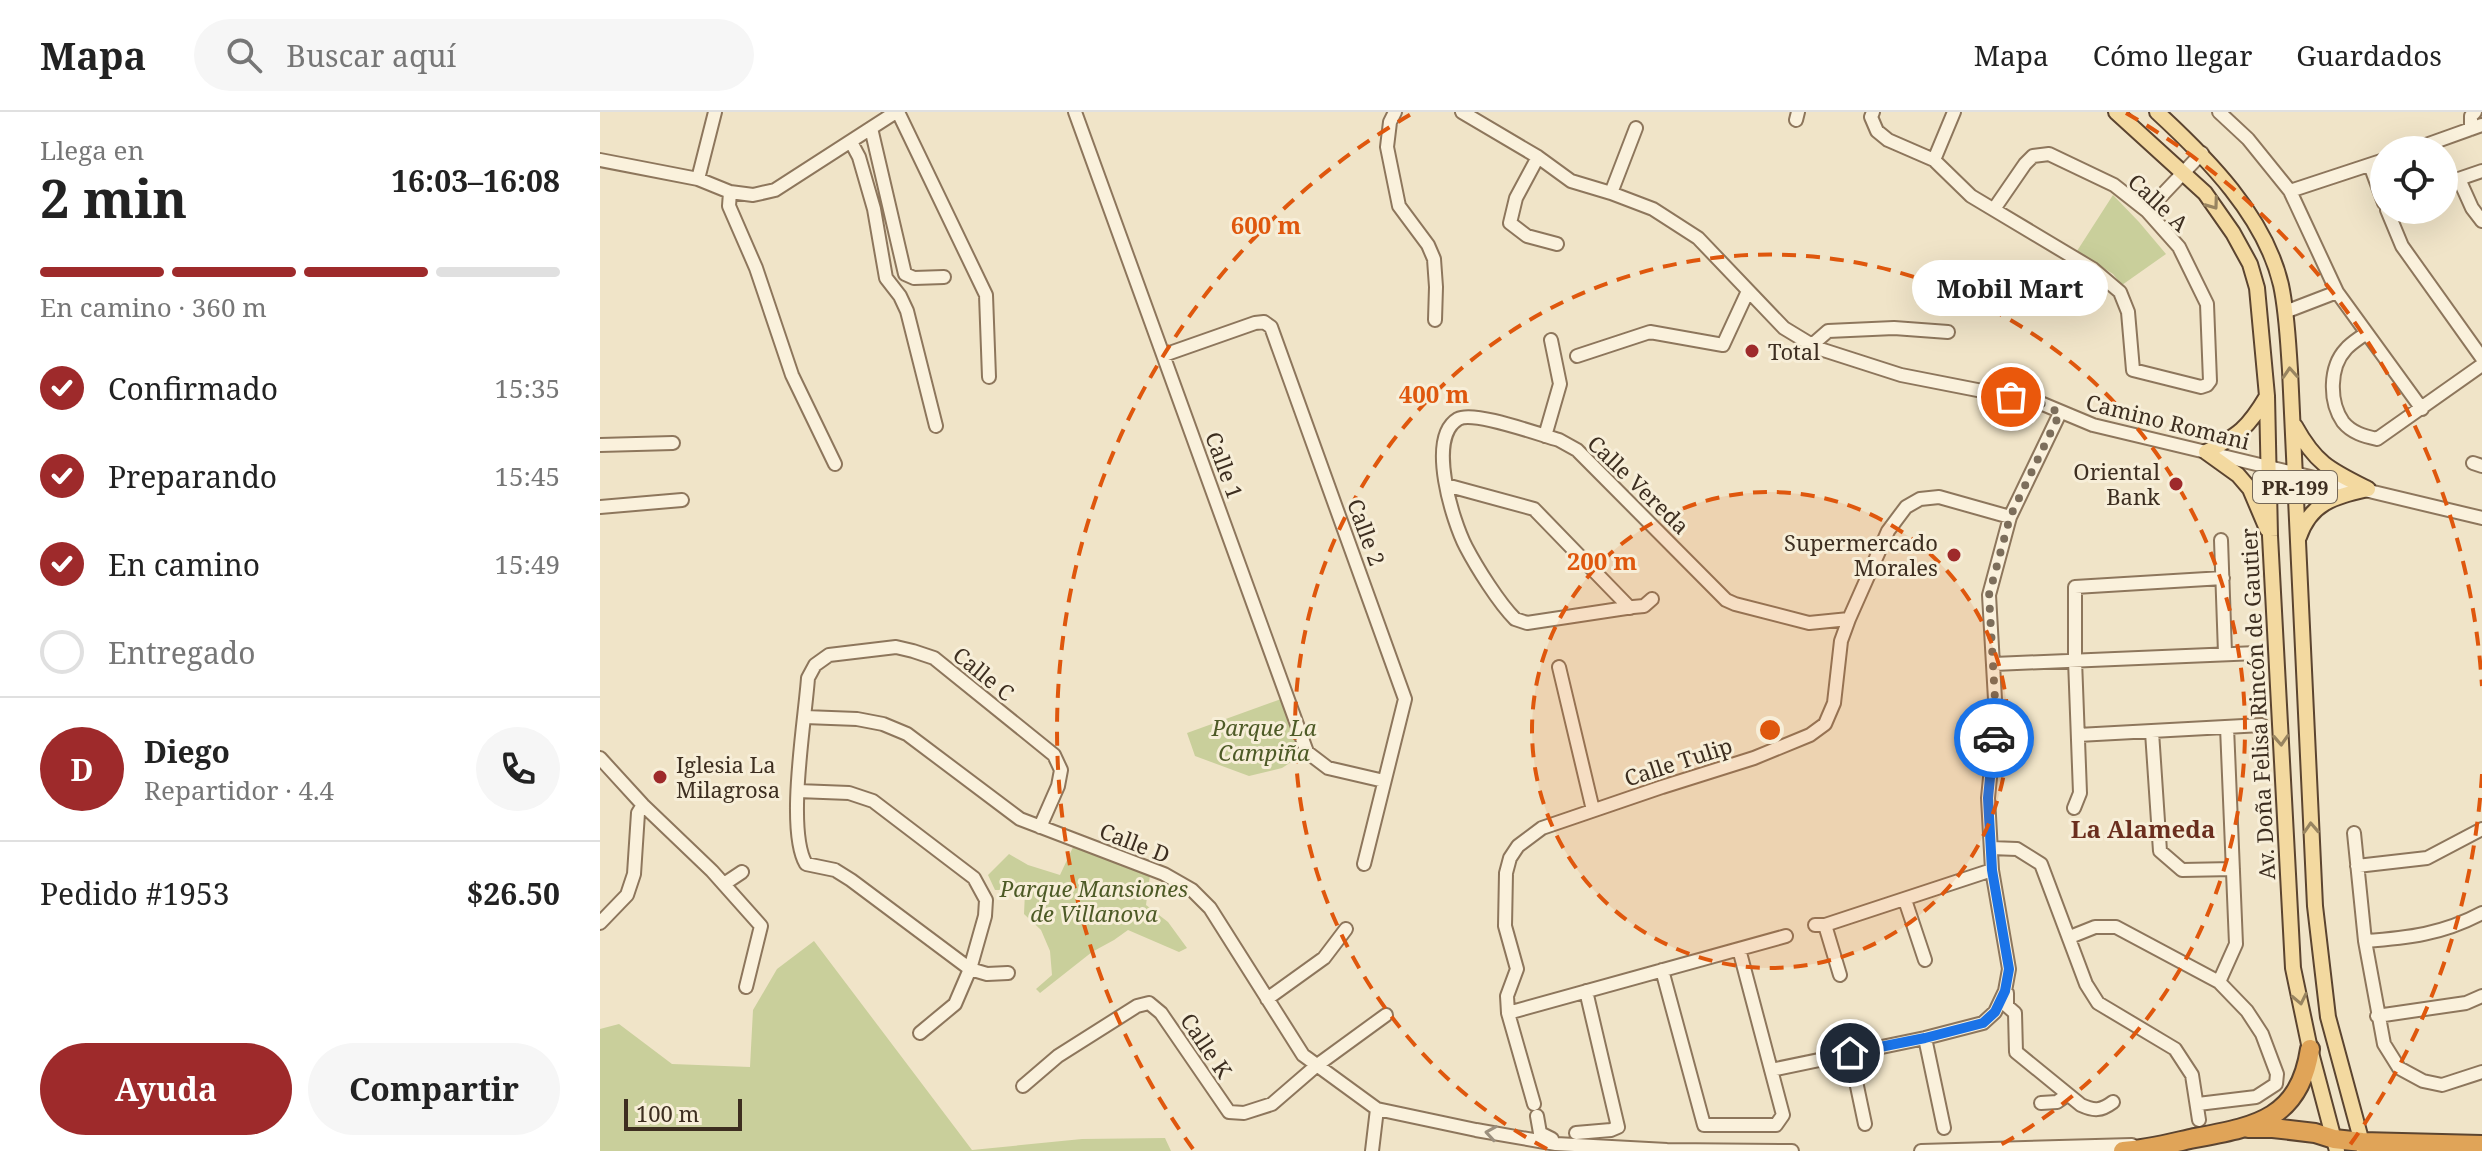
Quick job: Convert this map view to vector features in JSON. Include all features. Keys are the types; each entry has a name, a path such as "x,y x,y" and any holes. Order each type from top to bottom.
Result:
{"highway":[{"path":"2248,1128 2279,1111 2298,1092 2310,1049"},
{"path":"2123,1151 2248,1128 2315,1133 2335,1145 2482,1145"}],"main road":[{"name":"Av. Doña Felisa Rincón de Gautier","path":"2116,112 2205,193 2250,264 2261,316 2267,396 2298,545 2315,906 2328,1017 2363,1147"},
{"name":"Av. Doña Felisa Rincón de Gautier","path":"2157,112 2223,176 2265,242 2280,282 2293,423 2281,469 2270,536 2293,968 2335,1145"},
{"path":"2267,396 2252,422 2234,437 2206,452 2238,475 2250,489 2270,536"},
{"path":"2293,423 2309,451 2333,472 2368,489"},
{"path":"2298,545 2299,534 2310,513 2341,495 2368,489"}],"street":[{"path":"698,179 715,112"},
{"path":"600,160 698,179 730,192 753,195 775,190 897,112 986,295 989,377"},
{"name":"Calle 1","path":"1075,112 1307,752 1328,768 1384,781"},
{"path":"1395,112 1390,122 1387,147 1399,206 1428,245 1434,259 1435,320"},
{"name":"Camino Romani","path":"1462,112 1538,157 1571,181 1653,209 1698,238 1784,328 1812,345 1901,375 2038,402 2093,425 2482,518"},
{"path":"1873,112 1871,117 1877,131 1888,140 1934,160 1971,196 1994,209"},
{"path":"1934,160 1954,112"},
{"path":"2219,112 2248,139 2290,191 2337,292 2422,409"},
{"path":"2452,136 2477,127 2471,116 2475,112"},
{"path":"871,128 905,274 914,278 944,277"},
{"path":"1611,193 1636,128"},
{"path":"851,142 859,157 874,209 886,278 907,311 936,426"},
{"path":"2147,211 2202,153"},
{"name":"Calle A","path":"2049,154 2114,185 2147,211 2179,247 2207,304 2210,381 2201,387 2133,370 2128,312 2120,292 2093,269 1994,209 2033,156 2049,154"},
{"path":"1538,157 1516,198 1510,223 1527,236 1557,244"},
{"path":"2290,191 2370,165"},
{"path":"2482,171 2459,179 2472,208 2482,221"},
{"path":"730,192 729,206 756,268 792,375 835,464"},
{"path":"2393,224 2402,246 2482,358"},
{"path":"1577,356 1650,332 1723,345 1748,291"},
{"path":"2285,312 2337,292"},
{"name":"Calle 2","path":"1164,355 1255,323 1264,322 1271,327 1405,699 1364,864"},
{"path":"1812,345 1828,331 1894,328 1948,332"},
{"path":"2366,333 2344,350 2333,372 2335,404 2343,422 2356,433 2377,439 2482,365"},
{"path":"1545,436 1560,384 1551,340"},
{"path":"2060,413 2010,517 1989,595 1996,717 1988,798 1992,870 2009,969 2007,1006 2015,1013 2016,1052 2067,1095 2092,1110 2103,1110 2113,1102"},
{"name":"Calle Vereda","path":"1652,599 1644,606 1527,623 1515,619 1466,547 1452,511 1446,485 1446,432 1458,420 1476,416 1559,440 1577,450 1726,600 1809,623 1849,619"},
{"path":"600,445 673,443"},
{"path":"1446,485 1534,509 1630,608"},
{"name":"Calle Tulip","path":"1562,1144 1540,1133 1508,1013 1507,996 1517,969 1505,926 1506,873 1510,858 1518,846 1542,828 1754,758 1810,735 1825,724 1834,703 1841,641 1849,619 1888,531 1906,507 1920,499 1939,497 2010,517"},
{"path":"600,507 682,500"},
{"path":"2221,540 2225,653"},
{"path":"2074,808 2080,793 2075,587 2223,578"},
{"name":"Calle C","path":"970,969 851,880 835,870 806,864 801,855 797,824 798,791 808,678 815,665 829,655 896,647 934,658 1054,755 1061,770 1058,786 1040,827"},
{"path":"1994,664 2257,653"},
{"path":"1559,667 1593,810"},
{"name":"Calle D","path":"805,717 857,719 883,724 907,734 1020,819 1164,874 1192,890 1210,908 1303,1055 1377,1109"},
{"path":"2078,735 2262,725"},
{"path":"2219,982 2236,944 2227,727"},
{"path":"2152,732 2160,851 2182,870 2233,869"},
{"path":"600,758 761,926 746,987"},
{"path":"798,791 849,793 873,801 974,878 986,900 985,916 970,969 955,1004 920,1033"},
{"path":"600,923 627,895 634,874 638,813 643,805"},
{"path":"2357,866 2427,858 2482,829"},
{"path":"2354,833 2365,941 2384,1044 2399,1068 2423,1081 2442,1085 2482,1072"},
{"path":"1991,848 2017,849 2041,864 2086,984 2098,1003 2175,1049 2192,1075 2199,1120"},
{"path":"1840,975 1820,925 1992,870"},
{"path":"724,884 742,872"},
{"path":"1905,900 1925,960"},
{"path":"2365,941 2412,937 2458,926 2482,913"},
{"path":"2070,937 2095,927 2116,927 2219,982 2247,1011 2262,1034 2277,1074 2276,1084 2256,1097 2198,1104"},
{"path":"1267,999 1324,958 1346,929"},
{"path":"1508,1013 1786,936"},
{"path":"1662,970 1704,1125 1776,1125 1783,1115 1739,949"},
{"path":"970,969 987,974 1008,973"},
{"path":"1771,1070 1983,1023 1995,1012 2007,981"},
{"path":"1576,1133 1618,1127 1586,991"},
{"path":"2377,1016 2466,1003 2482,996"},
{"name":"Calle K","path":"1023,1086 1058,1056 1137,1006 1149,1003 1161,1013 1229,1112 1244,1113 1272,1104 1316,1066"},
{"path":"1316,1066 1386,1015"},
{"path":"1925,1038 1944,1128"},
{"path":"1850,1053 1865,1124"},
{"path":"2041,1103 2057,1102 2067,1095"},
{"path":"1372,1151 1377,1109 1562,1144 1667,1150 1792,1151"},
{"path":"1921,1151 2156,1146"}],"green space":[{"path":"2113,195 2166,254 2122,285 2113,274 2077,251"},
{"name":"Parque La Campiña","path":"1284,698 1305,753 1282,768 1249,776 1195,756 1187,733"},
{"name":"Parque Mansiones de Villanova","path":"1074,845 1150,875 1146,905 1168,922 1187,948 1179,952 1128,930 1092,952 1040,993 1036,989 1052,975 1050,951 1041,930 1024,914 1025,892 995,890 988,875 1009,854 1028,865 1060,875"},
{"path":"814,941 972,1150 1082,1139 1165,1138 1171,1151 600,1151 600,1029 619,1024 672,1064 750,1067 753,1010 777,969"}],"way so far":[{"path":"1994,738 1996,717 1989,595 2010,517 2060,413 2038,402 2011,397"}],"place":[{"name":"Total","path":"1752,351"},
{"name":"Mobil Mart","path":"2011,397"},
{"name":"Oriental Bank","path":"2176,484"},
{"name":"Supermercado Morales","path":"1954,555"},
{"name":"Iglesia La Milagrosa","path":"660,777"}],"district":[{"name":"La Alameda","path":"2143,828"}],"route":[{"path":"1850,1053 1983,1023 1995,1012 2005,991 2009,969 1992,870 1988,798 1994,738"}]}
